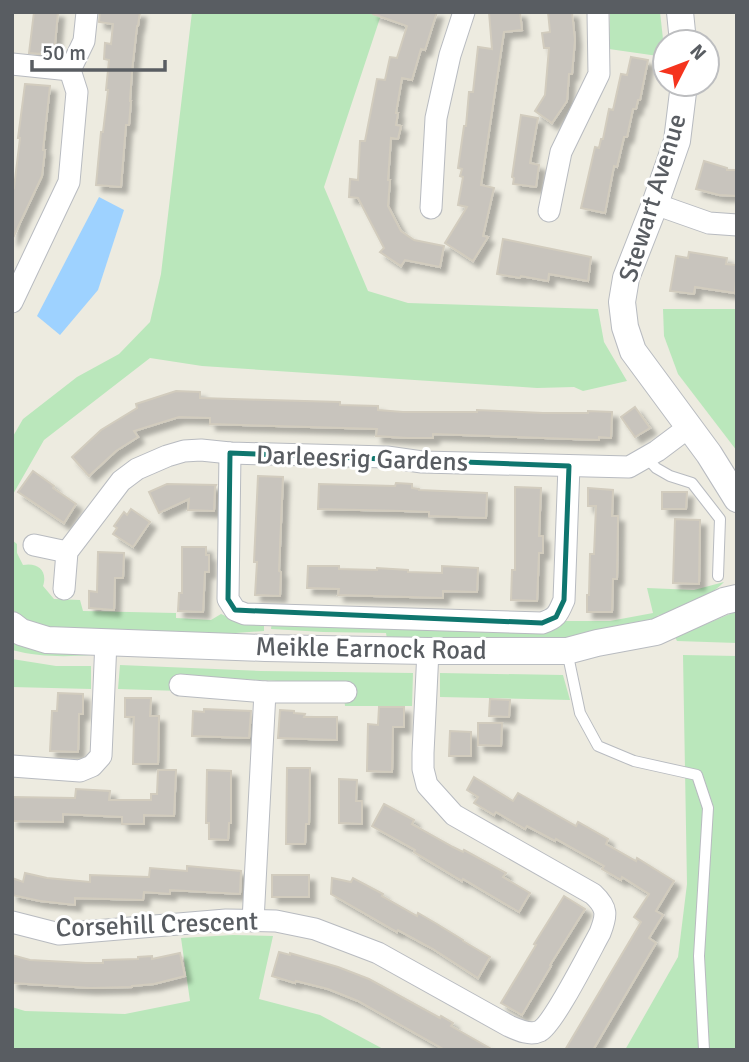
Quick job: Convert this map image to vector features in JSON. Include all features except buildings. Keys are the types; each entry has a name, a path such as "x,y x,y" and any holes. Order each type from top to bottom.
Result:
{"street":[{"path":"12,302 69,183 77,92 70,70 84,41 87,12"},
{"path":"431,208 436,118 450,55 464,12"},
{"path":"549,211 561,152 599,74 597,12"},
{"path":"12,64 70,70"},
{"name":"Stewart Avenue","path":"682,98 677,141 626,278 622,302 625,327 633,351 709,454 737,499"},
{"path":"655,204 701,221 737,225"},
{"name":"Darleesrig Gardens","path":"67,552 121,481 137,469 184,452 201,450 387,457 422,462 629,467 689,427"},
{"path":"230,453 228,599 235,610 245,614 542,623 550,620 556,617 565,600 569,466"},
{"name":"Stewart Avenue","path":"709,454 737,482"},
{"path":"34,545 67,552 64,589"},
{"name":"Meikle Earnock Road","path":"12,625 21,632 47,640 265,648 567,651 656,632 729,590"},
{"path":"12,766 80,771 92,766 101,756 106,642"},
{"name":"Corsehill Crescent","path":"12,922 59,934 212,920 276,921 314,929 378,953 509,1026 525,1033 540,1031 551,1019 600,933 605,911 593,894 454,815 428,785 423,761 428,651"},
{"path":"180,685 265,692 346,692"},
{"path":"253,921 265,692"}],"lane":[{"path":"646,457 656,468 670,476 692,483 720,519 729,590"},
{"path":"567,651 580,713 598,746 634,761 697,775 708,808 699,957 704,1050"}],"highlighted area":[{"path":"230,453 569,466 564,600 556,617 542,623 235,610 228,599"}],"green space":[{"path":"192,12 382,12 324,187 368,291 408,303 598,309 604,342 627,381 583,391 574,387 537,388 202,366 150,358 44,440 12,496 12,438 23,419 77,377 119,354 150,322 161,274"},
{"path":"610,12 660,12 662,28 651,28 651,55 609,49"},
{"path":"663,309 737,309 737,451 678,374 664,336"},
{"path":"12,540 17,544 17,553 23,565 37,566 43,572 43,586 54,599 80,600 83,611 176,613 176,618 211,620 221,614 235,620 264,621 264,631 222,634 54,629 31,622 12,610"},
{"path":"724,582 701,599 657,616 658,621 541,643 387,639 386,633 271,629 272,621 610,621 653,613 647,588 694,590"},
{"path":"737,611 737,643 677,641 675,637"},
{"path":"12,639 92,655 52,656 12,650"},
{"path":"683,655 737,656 737,1050 625,1050 678,957 687,884"},
{"path":"12,659 56,666 91,666 91,689 12,687"},
{"path":"120,665 261,671 413,673 412,706 345,706 344,697 353,696 353,685 180,676 180,691 118,689"},
{"path":"440,673 563,675 570,700 440,697"},
{"path":"273,936 259,999 320,1015 385,1050 12,1050 12,1007 25,1011 125,1014 190,1001 181,938"}],"water":[{"path":"99,197 124,210 98,290 60,335 37,316"}]}
